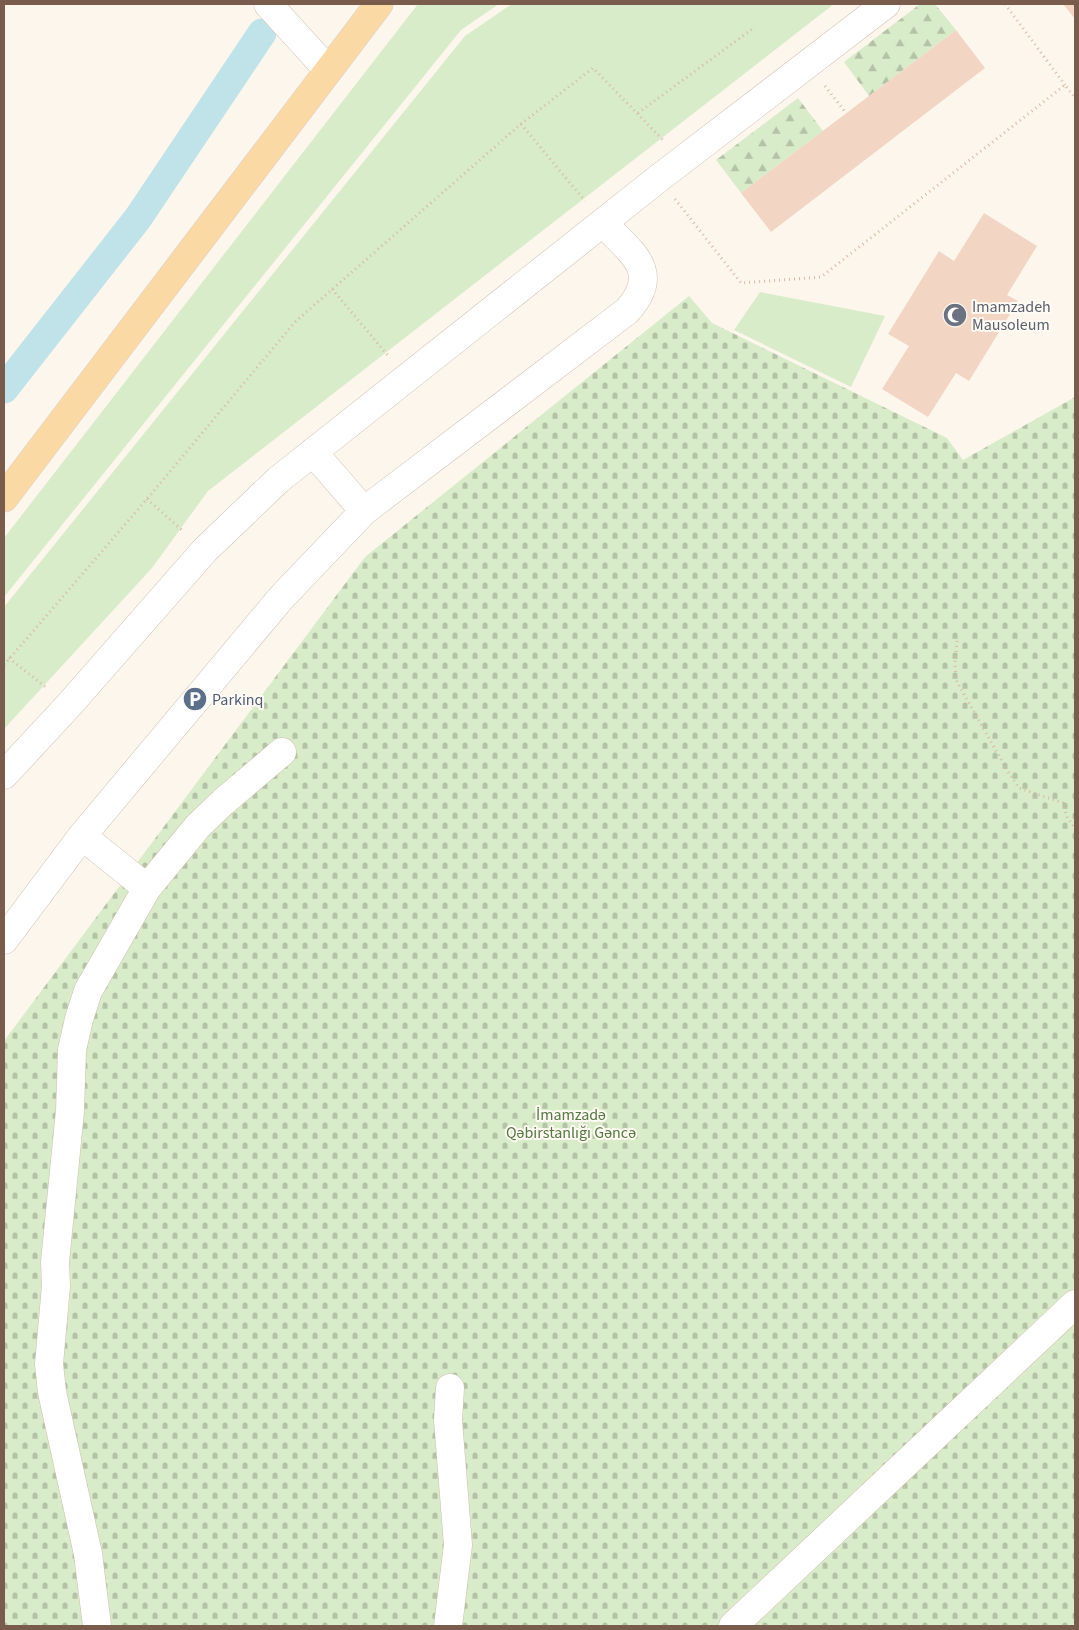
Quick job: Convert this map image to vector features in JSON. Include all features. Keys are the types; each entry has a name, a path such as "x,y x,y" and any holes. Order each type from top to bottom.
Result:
{"main road":[{"path":"4,498 380,4"}],"street":[{"path":"268,4 328,70"},
{"path":"4,775 69,705 205,550 266,491 659,178 886,4"},
{"path":"4,940 82,836 281,598 364,511 619,317 637,299 644,283 643,270 638,261 603,223"},
{"path":"313,452 364,511"},
{"path":"97,1626 88,1554 52,1392 50,1364 56,1286 55,1262 70,1111 72,1050 88,991 147,888 197,827 223,802 282,752"},
{"path":"82,836 147,888"},
{"path":"733,1626 1075,1304"},
{"path":"448,1626 458,1545 448,1420 450,1388"}],"path":[{"path":"1005,4 1075,98"},
{"path":"638,113 755,28"},
{"path":"807,64 846,113"},
{"path":"4,665 147,499 295,322 521,124 593,68 682,160"},
{"path":"659,178 741,283 822,277 1065,85"},
{"path":"521,124 603,223"},
{"path":"332,289 406,378"},
{"path":"147,499 205,550"},
{"path":"957,641 956,680 1008,772 1019,788 1063,803 1067,817 1075,828"},
{"path":"10,658 69,705"}],"green space":[{"path":"418,4 499,4 461,30 4,597 4,538"},
{"path":"512,4 834,4 208,491 152,568 4,729 4,607 465,36"},
{"path":"920,4 935,4 956,30 869,96 844,62"},
{"path":"798,98 823,131 741,193 716,160"},
{"path":"760,292 885,316 851,387 734,330"},
{"name":"İmamzadə Qəbirstanlığı Gəncə","path":"689,296 712,323 947,438 963,460 1075,397 1075,1626 4,1626 4,1041 365,557"}],"building":[{"path":"1063,4 1075,4 1075,19"},
{"path":"956,30 985,68 771,232 741,193"},
{"path":"984,213 1037,246 1007,295 1018,301 969,381 956,373 928,417 882,389 909,346 888,334 939,251 954,261"}],"waterway":[{"path":"4,389 138,218 262,33"}],"place":[{"name":"Imamzadeh Mausoleum","path":"955,315"},
{"name":"Parkinq","path":"195,699"}]}
